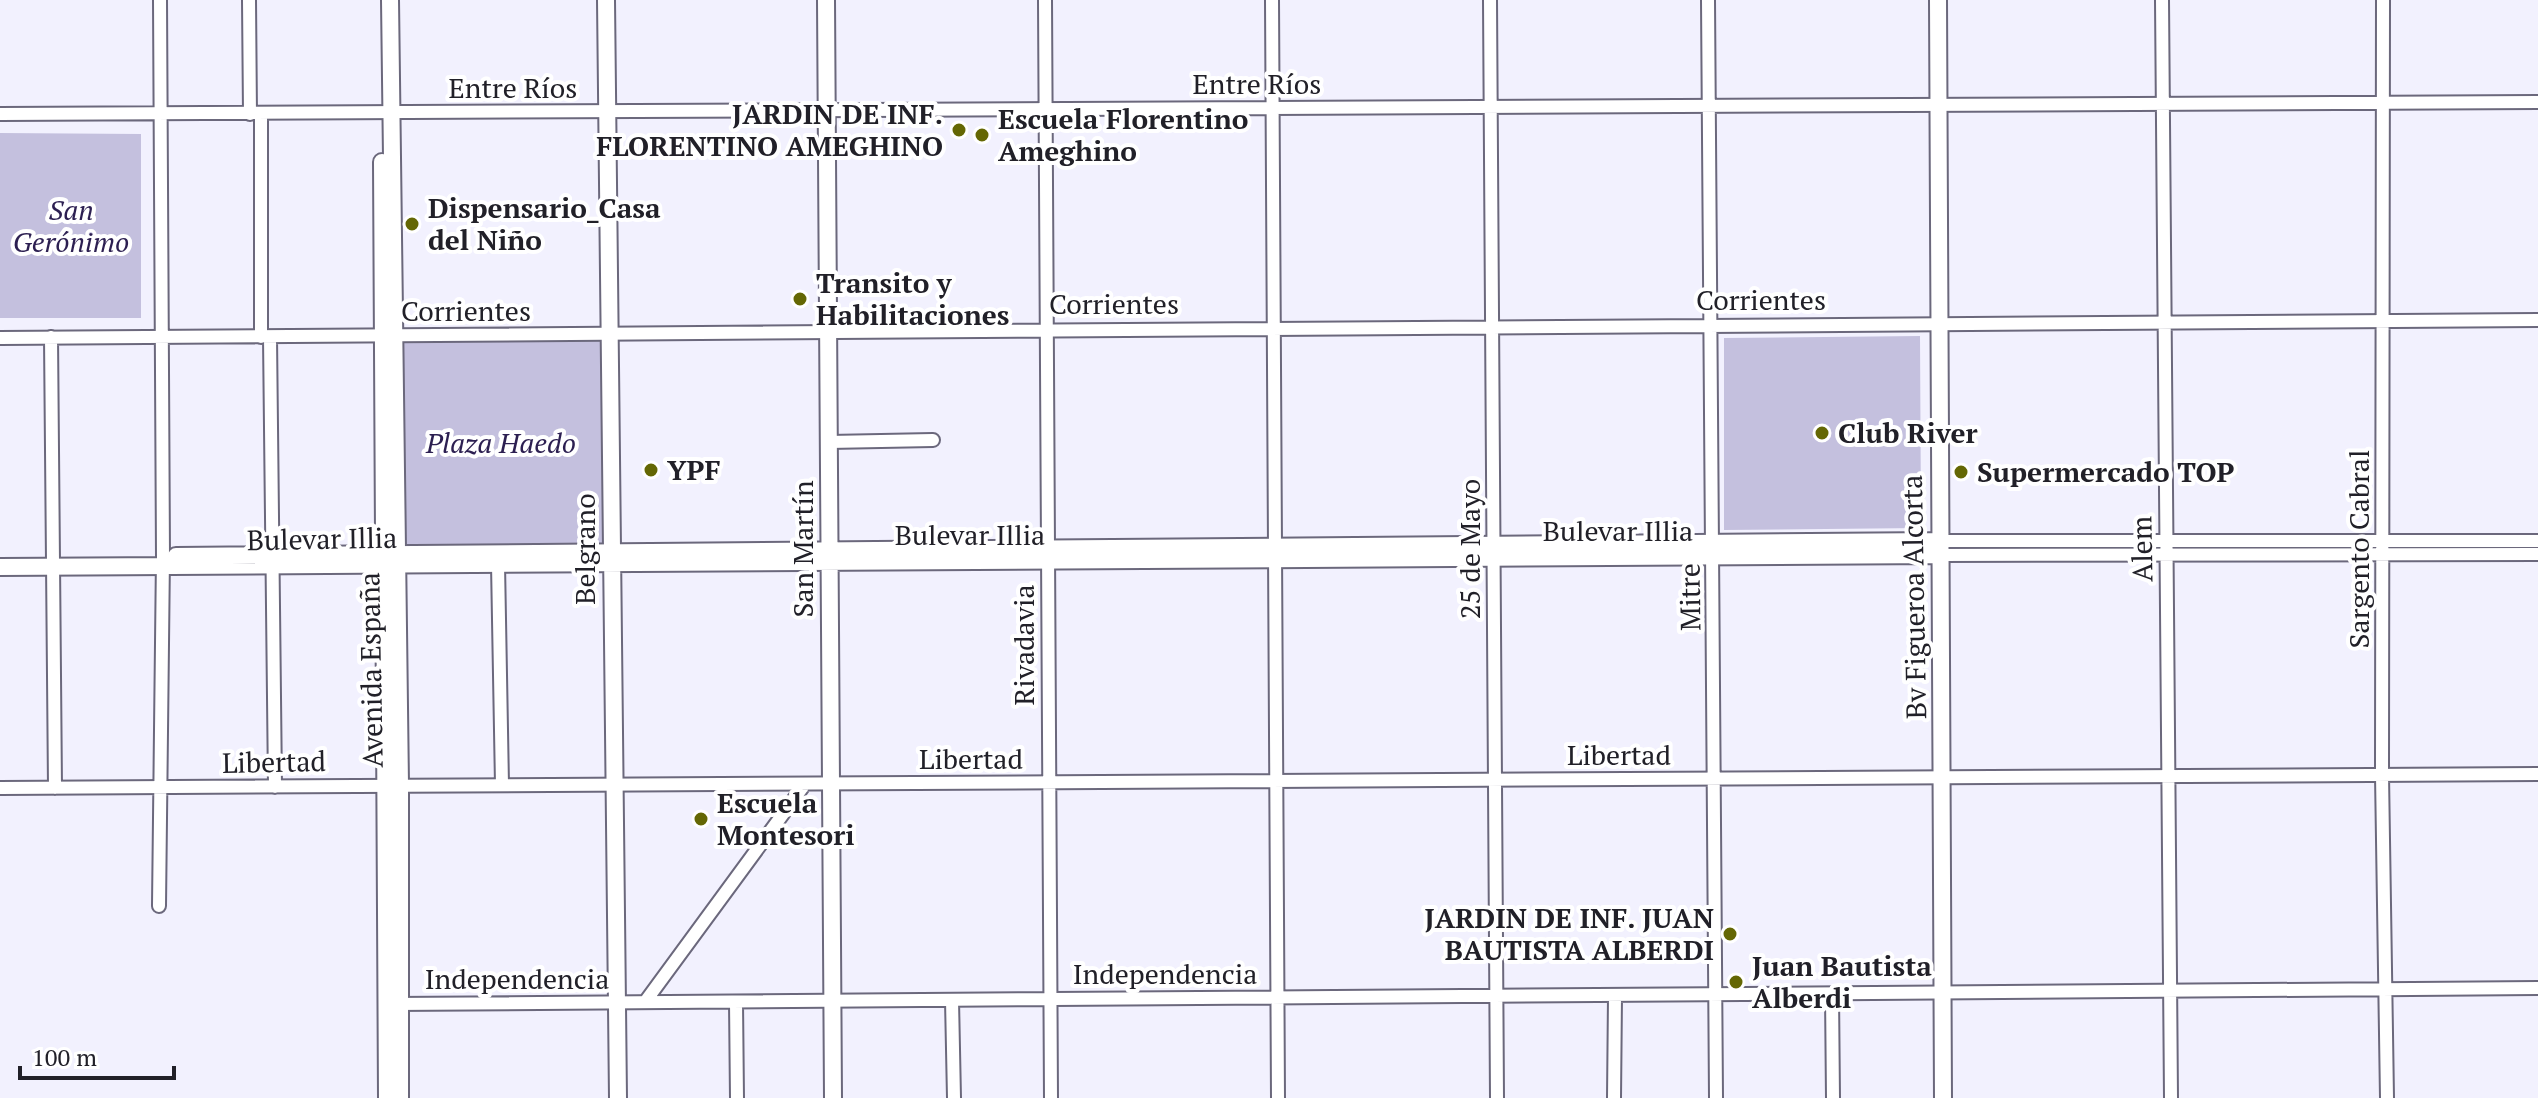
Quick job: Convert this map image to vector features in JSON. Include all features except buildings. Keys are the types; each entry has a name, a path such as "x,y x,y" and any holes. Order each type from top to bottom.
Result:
{"street":[{"path":"159,906 162,561 160,0"},
{"path":"249,0 274,561 275,787"},
{"name":"Avenida España","path":"379,0 387,112"},
{"name":"Avenida España","path":"387,1098 393,1004 394,785 389,559 387,112 390,0"},
{"name":"Belgrano","path":"606,0 618,1098"},
{"name":"San Martín","path":"826,0 833,1098"},
{"name":"Rivadavia","path":"1045,0 1051,1098"},
{"path":"1272,0 1278,1098"},
{"name":"25 de Mayo","path":"1490,0 1497,1098"},
{"name":"Mitre","path":"1708,0 1716,1098"},
{"name":"Bv Figueroa Alcorta","path":"1938,0 1943,1098"},
{"name":"Alem","path":"2162,0 2171,1098"},
{"name":"Sargento Cabral","path":"2383,0 2382,775 2387,1098"},
{"name":"Entre Ríos","path":"0,114 2538,102"},
{"name":"Corrientes","path":"0,338 2538,320"},
{"path":"51,337 55,788"},
{"path":"829,442 933,440"},
{"path":"2383,548 2538,541"},
{"path":"1939,548 2383,548 2538,554"},
{"name":"Bulevar Illia","path":"0,567 52,562 1939,548"},
{"name":"Bulevar Illia","path":"0,557 52,562"},
{"name":"Bulevar Illia","path":"389,559 498,564 611,558"},
{"path":"498,564 502,785"},
{"name":"Libertad","path":"0,788 2538,774"},
{"path":"645,1002 805,784"},
{"name":"Independencia","path":"393,1004 2538,988"},
{"path":"1832,994 1833,1098"},
{"path":"1614,1098 1615,997"},
{"path":"952,1000 954,1098"},
{"path":"736,1002 737,1098"},
{"name":"Avenida España","path":"393,1004 400,1098"}],"green space":[{"name":"San Gerónimo","path":"0,133 141,134 141,318 0,318"},
{"name":"Plaza Haedo","path":"601,336 604,548 400,550 397,338"},
{"name":"Club River","path":"1920,336 1921,528 1724,530 1724,338"}],"place":[{"name":"JARDIN DE INF. FLORENTINO AMEGHINO","path":"959,130"},
{"name":"Escuela Florentino Ameghino","path":"982,135"},
{"name":"Dispensario_Casa del Niño","path":"412,224"},
{"name":"Transito y Habilitaciones","path":"800,299"},
{"name":"Club River","path":"1822,433"},
{"name":"YPF","path":"651,470"},
{"name":"Supermercado TOP","path":"1961,472"},
{"name":"Escuela Montesori","path":"701,819"},
{"name":"JARDIN DE INF. JUAN BAUTISTA ALBERDI","path":"1730,934"},
{"name":"Juan Bautista Alberdi","path":"1736,982"}]}
